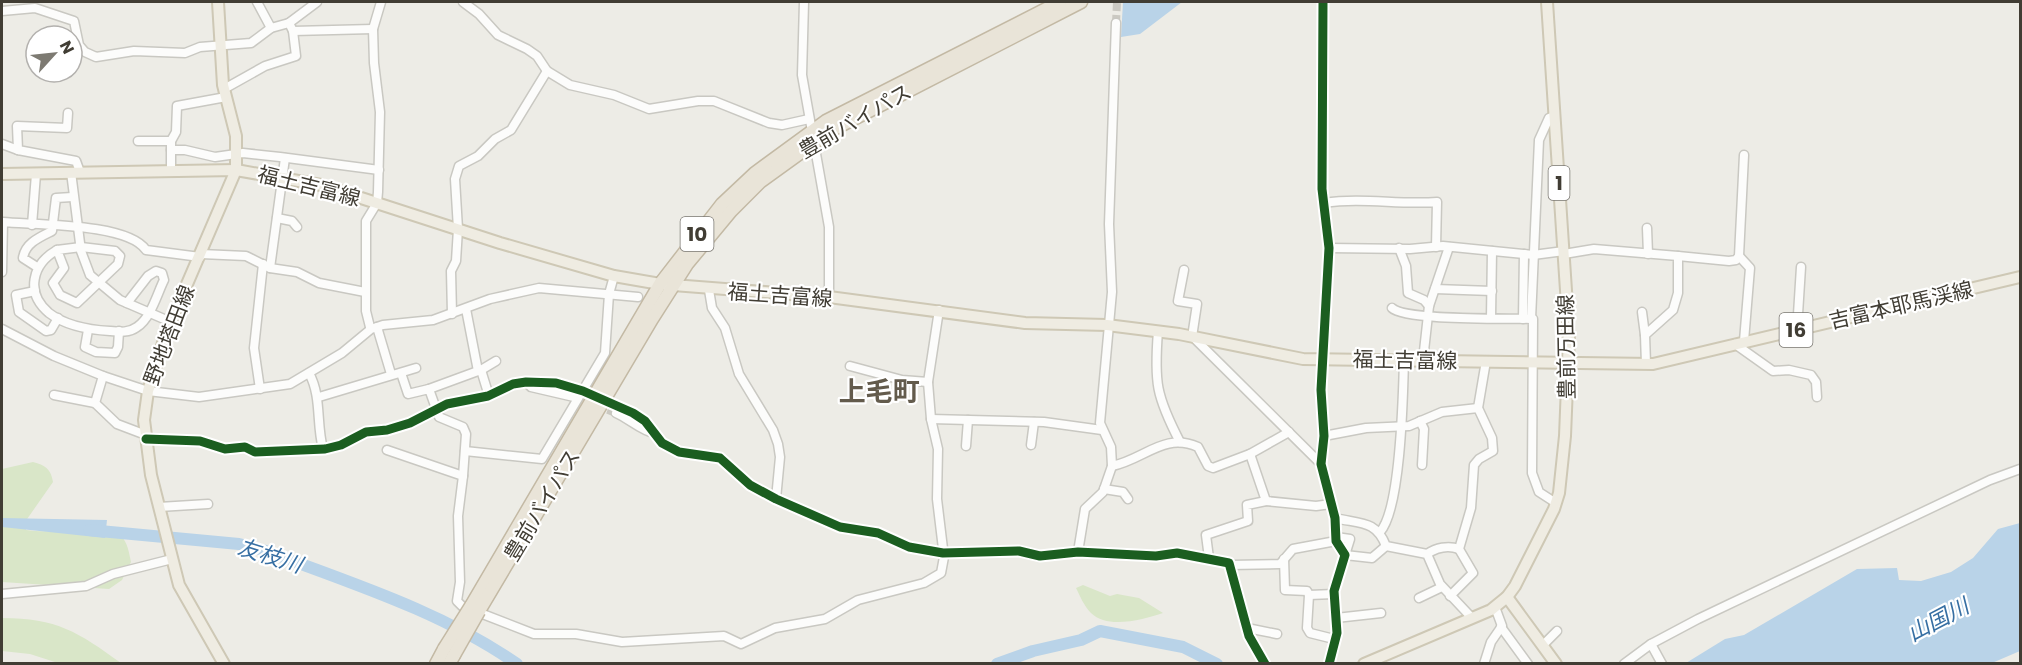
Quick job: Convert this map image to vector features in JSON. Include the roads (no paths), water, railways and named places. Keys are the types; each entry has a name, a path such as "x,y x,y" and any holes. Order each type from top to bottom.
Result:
{"highway":[{"name":"豊前バイパス","path":"436,663 449,656 594,396 660,284 722,204 755,173 810,130 1060,2"},
{"name":"豊前バイパス","path":"594,396 675,285 687,264 731,211 810,130 897,95 1081,2"}],"main road":[{"name":"野地塔田線","path":"219,2 225,93 236,136 236,170 171,322 147,391 146,437 159,507 179,585 224,663"},
{"name":"豊前万田線","path":"1507,597 1531,558 1556,503 1565,436 1570,365 1547,2"},
{"name":"福土吉富線","path":"2,174 236,170 282,177 376,203 614,276 660,284 709,290 829,297 1025,323 1107,325 1193,337 1284,357 1570,365"},
{"name":"吉富本耶馬渓線","path":"1570,365 1646,364 2020,277"},
{"path":"1364,663 1472,618 1495,607 1507,597 1556,663"}],"street":[{"path":"258,2 271,28"},
{"path":"291,27 317,2"},
{"path":"381,2 373,29 374,63 380,111 379,170 376,203 366,221 365,291 366,311 391,374"},
{"path":"463,2 498,35 537,56 547,71 570,85 614,95 649,109 699,101 714,101 740,114 768,123 810,130"},
{"path":"804,2 802,75 829,227 829,297"},
{"path":"1323,2 1324,203 1329,248 1321,390 1324,436 1322,464 1335,518 1336,539"},
{"path":"2,11 35,8 74,21 79,45 85,52 96,57 134,51 185,53 200,47 223,47 251,42 271,28 373,29"},
{"path":"1078,552 1085,509 1104,489 1112,465 1111,447 1100,423 1107,325 1112,292 1109,224 1116,22"},
{"path":"171,170 171,145 176,132 177,106 225,93 265,66 296,56 291,27"},
{"path":"452,314 451,271 456,261 458,229 455,179 459,166 478,156 495,139 511,130 547,71"},
{"path":"18,150 17,126 67,128 68,113"},
{"path":"1527,319 1539,203 1539,140 1549,118 1554,116"},
{"path":"138,141 171,145 214,157 236,154 379,170"},
{"path":"2,144 18,150 76,161 72,197 84,266 98,285 127,303 171,322"},
{"path":"1329,248 1436,247 1533,255 1594,249 1736,260 1739,256 1744,155"},
{"path":"260,389 254,348 285,158"},
{"path":"32,225 36,174"},
{"path":"37,267 23,258 24,250 30,243 52,231 56,198 72,197"},
{"path":"1324,203 1353,198 1410,204 1437,202 1436,247"},
{"path":"277,218 292,221 297,226"},
{"path":"2,272 3,222 117,232 141,242 146,250 246,256 266,266 297,272 319,283 365,291"},
{"path":"1647,228 1648,254"},
{"path":"57,250 63,268 53,283 60,295 77,303 118,264 120,256 115,251 81,247 57,250 47,255 37,267 33,280 35,291 49,313 88,330 119,331 136,328 149,313 164,280 162,273 156,271 148,276 127,303"},
{"path":"1399,248 1406,266 1408,293 1424,300 1429,306"},
{"path":"1423,360 1429,306 1449,248"},
{"path":"1491,318 1492,251"},
{"path":"1524,254 1531,363 1532,473 1539,492 1556,503"},
{"path":"1646,334 1673,309 1678,293 1678,256"},
{"path":"1739,256 1750,268 1740,343 1773,371 1789,370 1811,375 1816,382 1817,397"},
{"path":"1797,330 1801,267"},
{"path":"1184,270 1178,301 1197,304 1193,337 1322,464"},
{"path":"465,451 542,459 594,396 605,353 609,294 614,276"},
{"path":"2,329 54,356 103,376 147,391 200,397 290,384 342,353 374,327 433,320 490,299 539,288 638,297"},
{"path":"1435,289 1491,291"},
{"path":"709,290 712,308 725,328 739,374 776,437 780,457 776,499"},
{"path":"35,291 16,295 19,312 46,331 51,330 58,318"},
{"path":"1392,308 1396,312 1427,316 1527,319"},
{"path":"466,309 480,370 489,396"},
{"path":"429,389 435,408 446,421 457,423 466,434 458,503 460,582 457,601 486,617 534,634 576,634 622,642 724,636 741,644 775,628 825,620 858,600 935,579 944,566 937,499 938,449 928,382 939,310"},
{"path":"1642,312 1646,334 1646,364"},
{"path":"88,330 85,347 96,352 115,352 118,347 119,331"},
{"path":"1158,331 1155,374 1157,391 1180,442"},
{"path":"1380,532 1390,508 1400,456 1404,360"},
{"path":"401,373 408,394 429,389 480,370 496,361"},
{"path":"1459,549 1471,508 1474,465 1479,459 1493,451 1490,432 1478,408 1486,361"},
{"path":"850,366 902,380 928,382"},
{"path":"319,397 416,368"},
{"path":"309,373 319,397 318,429 323,449"},
{"path":"95,403 103,376"},
{"path":"526,381 531,387 574,398"},
{"path":"54,395 95,403 117,424 146,437 200,441 225,449 244,447 255,452 323,449 341,445 366,432 387,430 410,423 435,408 489,396 513,384 526,381 556,383 633,413 645,421 662,443 678,452 720,458 750,485 776,499 840,527 878,533 909,547 943,553 1019,551 1040,556 1078,552 1156,556 1178,553 1229,562 1249,636 1265,663"},
{"path":"1324,436 1366,428 1401,426 1442,412 1478,408"},
{"path":"616,413 630,419 647,433 654,434"},
{"path":"932,419 1034,422 1102,430"},
{"path":"966,446 968,420"},
{"path":"1420,421 1424,429 1422,465"},
{"path":"1031,445 1034,422"},
{"path":"1112,465 1128,462 1166,442 1180,442 1198,447 1208,466 1213,468 1250,454 1289,432"},
{"path":"387,450 462,476"},
{"path":"1250,454 1266,501"},
{"path":"1624,663 1698,619 1990,480 2020,469"},
{"path":"1104,489 1123,492 1128,499"},
{"path":"1209,558 1206,535 1248,522 1247,505 1266,501 1316,506 1331,504"},
{"path":"159,507 208,504"},
{"path":"1335,518 1372,526 1380,532 1386,546"},
{"path":"1230,565 1280,564 1293,549 1336,539 1350,539 1334,594 1337,633 1329,663"},
{"path":"1386,546 1427,554 1434,549 1453,546 1459,549 1473,573 1450,596"},
{"path":"1345,555 1372,558 1386,546"},
{"path":"1427,554 1442,587 1472,618"},
{"path":"2,594 86,586 113,574 172,559"},
{"path":"1284,559 1285,590 1307,591 1309,595 1307,628 1310,633 1334,639"},
{"path":"1419,598 1442,587"},
{"path":"1309,595 1334,594"},
{"path":"1495,607 1502,620 1502,627 1528,663"},
{"path":"1336,618 1381,613"},
{"path":"1484,663 1491,642 1502,627"},
{"path":"1247,628 1277,634"},
{"path":"1544,644 1557,631"},
{"path":"1653,647 1662,663"}],"water":[{"path":"1123,2 1182,2 1140,34 1121,37"},
{"path":"2,518 107,520 105,538 2,527"},
{"name":"山国川","path":"2020,523 2020,651 1992,663 1686,663 1725,639 1744,635 1857,569 1897,568 1899,580 1921,581 1951,572 1973,558 1998,529"}],"waterway":[{"name":"友枝川","path":"89,530 239,544 266,551 396,600 459,629 517,664"},
{"name":"友枝川","path":"997,664 1033,651 1081,640 1100,631 1183,647 1217,664"}],"tunnel":[{"path":"1116,23 1117,2"},
{"path":"574,397 616,413"}],"district":[{"name":"上毛町","path":"879,391"}]}
